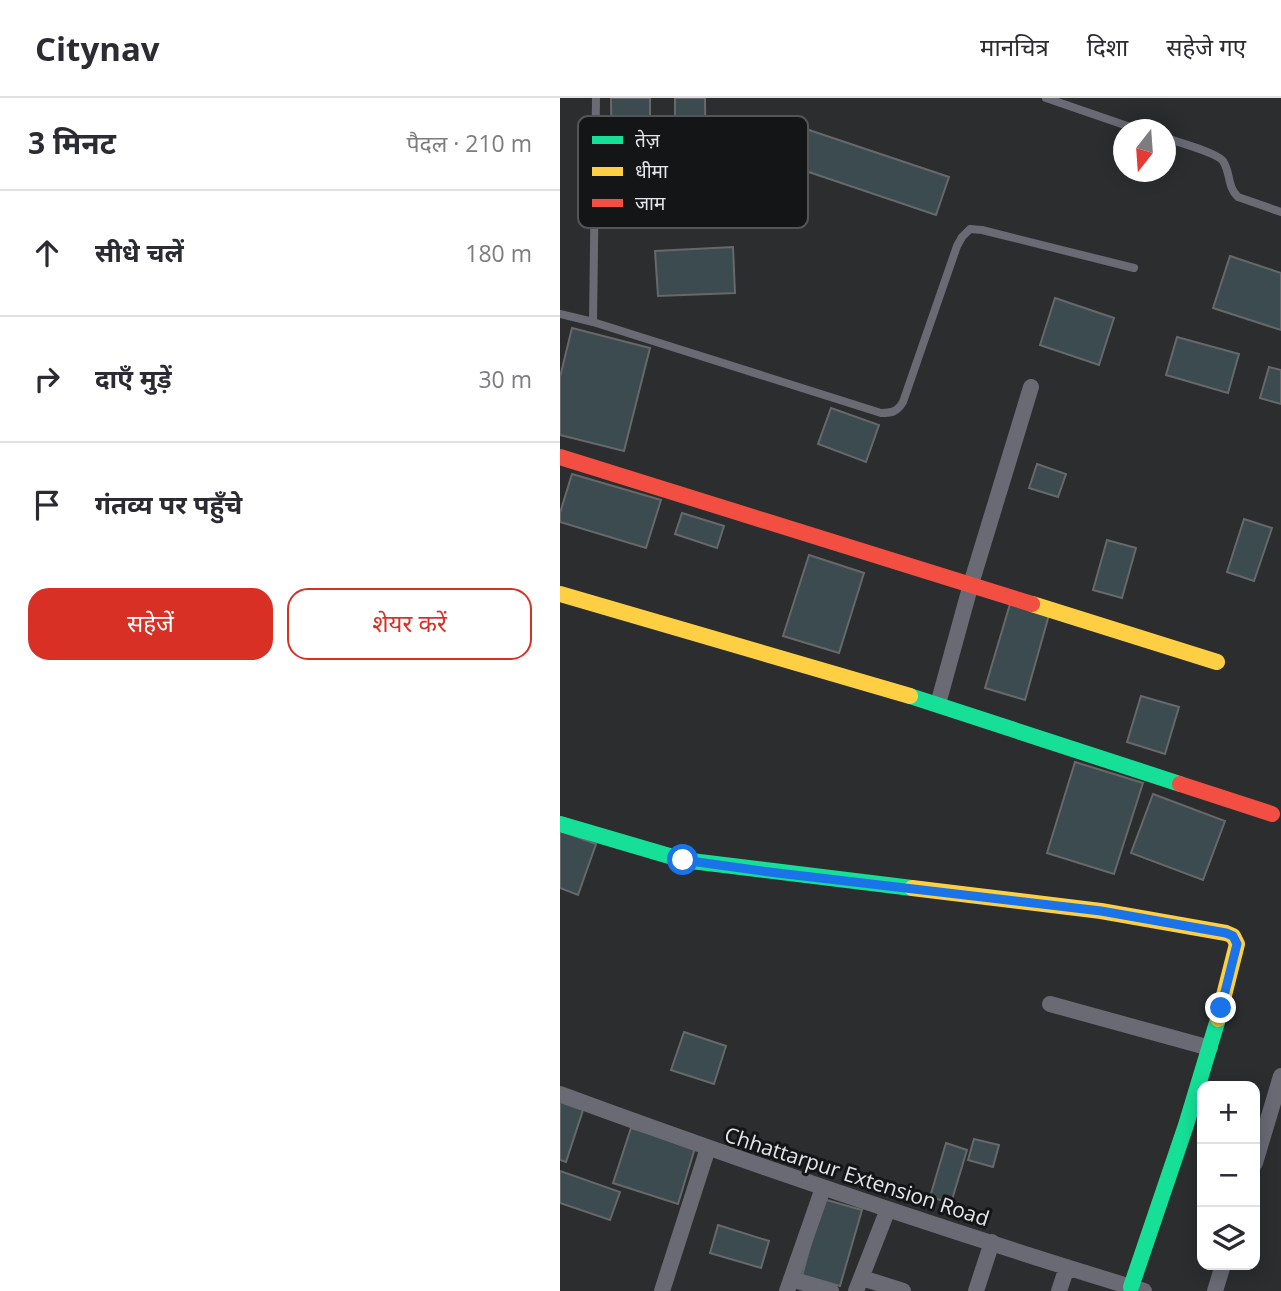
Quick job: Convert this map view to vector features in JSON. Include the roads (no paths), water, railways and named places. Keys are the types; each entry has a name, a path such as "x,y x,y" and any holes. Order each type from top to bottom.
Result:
{"street":[{"path":"938,704 971,584 1031,387"},
{"path":"560,457 1217,662"},
{"path":"560,594 938,704 1272,814"},
{"path":"560,824 683,860 1101,911 1233,936 1237,944 1210,1048 1137,1289"},
{"path":"1050,1004 1210,1048"},
{"path":"1260,1146 1281,1076"},
{"name":"Chhattarpur Extension Road","path":"560,1094 823,1188 1137,1289"},
{"path":"662,1291 708,1149"},
{"path":"823,1188 789,1285 831,1291"},
{"path":"888,1209 859,1285 903,1291"},
{"path":"976,1291 992,1242"},
{"path":"1059,1291 1067,1267"},
{"path":"1215,1291 1221,1270"}],"lane":[{"path":"596,98 596,116"},
{"path":"1046,98 1113,121"},
{"path":"1176,142 1217,156 1224,163 1233,192 1238,197 1281,212"},
{"path":"593,322 594,228"},
{"path":"560,314 881,413 892,413 898,410 903,402 957,246 970,229 1134,268"}]}
